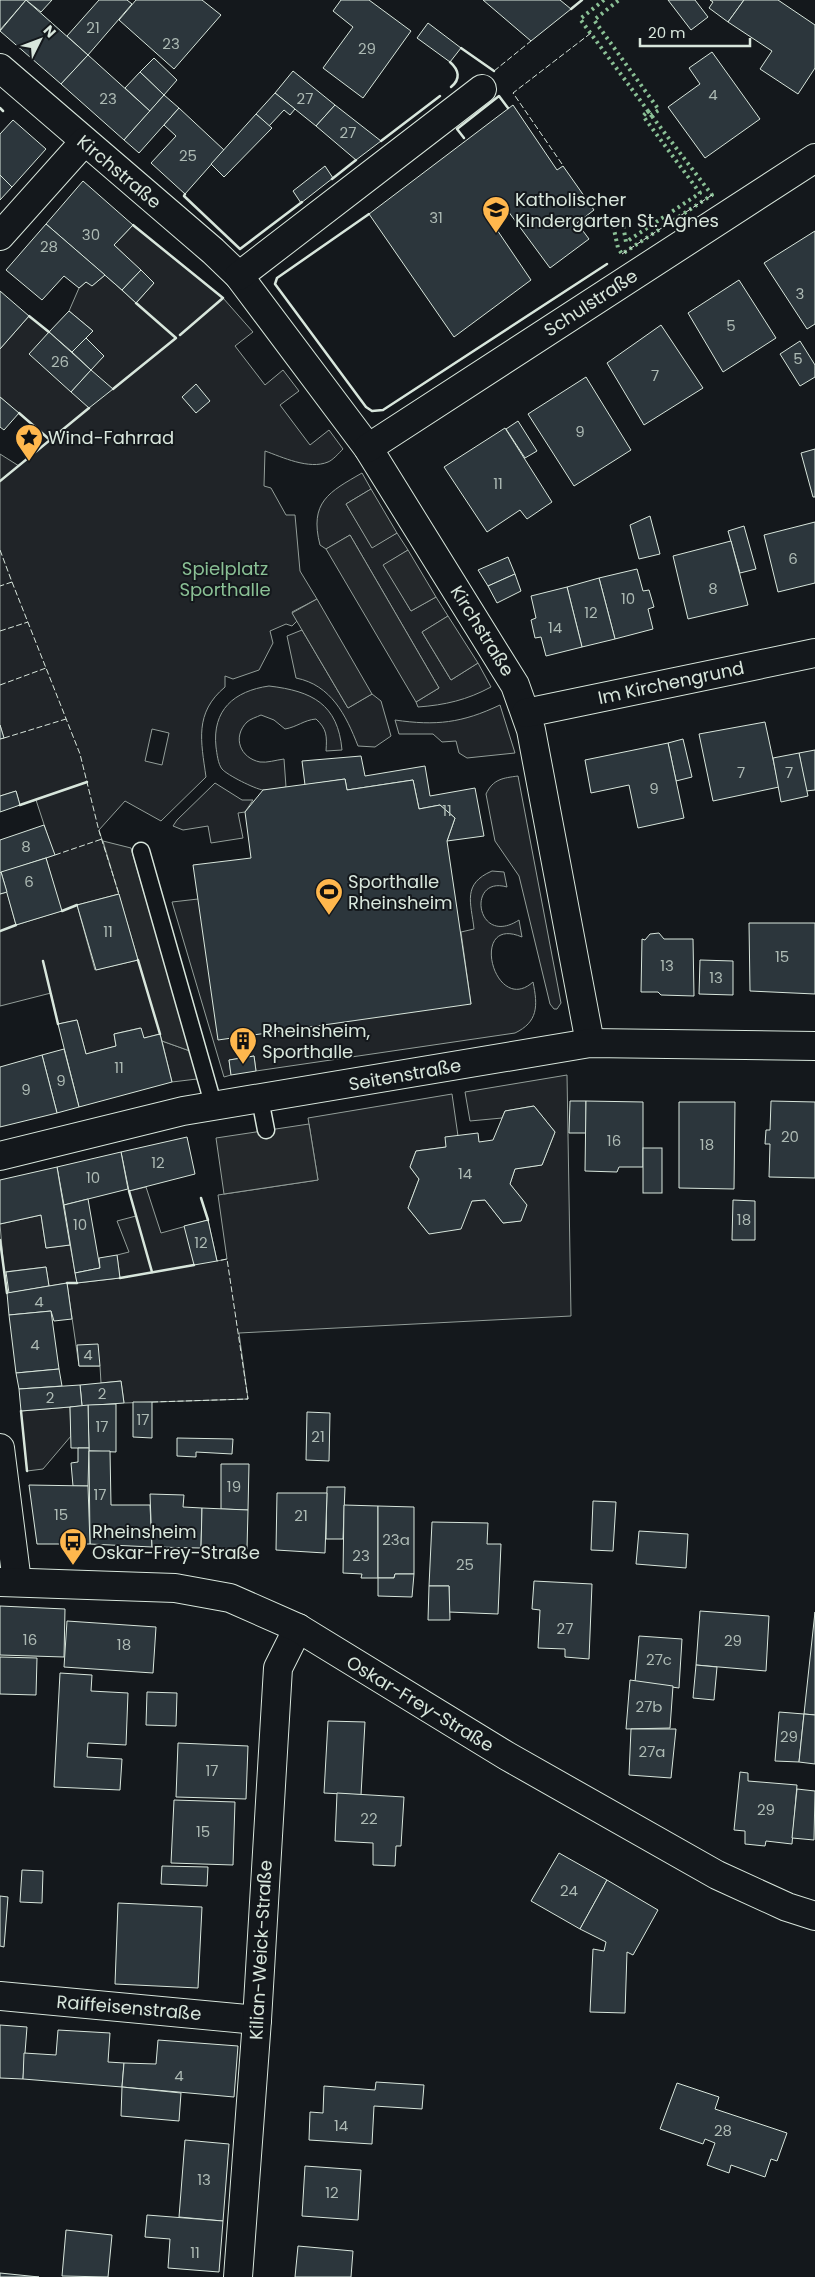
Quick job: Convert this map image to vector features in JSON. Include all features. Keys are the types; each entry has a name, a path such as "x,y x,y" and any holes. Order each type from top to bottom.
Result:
{"street":[{"name":"Kirchstraße","path":"0,68 213,251 238,276 368,448 515,684 526,713 590,1043"},
{"path":"238,276 482,89"},
{"path":"0,236 84,142"},
{"name":"Schulstraße","path":"368,448 815,158"},
{"name":"Im Kirchengrund","path":"526,713 815,652"},
{"name":"Seitenstraße","path":"0,1156 183,1111 590,1043 815,1046"},
{"path":"0,1448 9,1582"},
{"name":"Oskar-Frey-Straße","path":"9,1582 175,1588 230,1598 298,1628 507,1756 701,1865 787,1907 815,1916"},
{"name":"Kilian-Weick-Straße","path":"238,2277 257,2020 278,1668 298,1628"},
{"name":"Raiffeisenstraße","path":"0,1996 257,2020"}],"lane":[{"path":"141,851 214,1107"},
{"path":"260,1099 266,1130"}],"green space":[{"name":"Spielplatz Sporthalle","path":"133,225 223,298 253,332 235,346 265,385 283,370 299,391 280,405 310,445 329,430 343,449 330,461 321,464 304,464 265,451 264,486 271,488 286,515 295,515 300,571 317,599 292,612 297,621 292,626 286,624 270,631 273,643 259,670 233,679 225,676 225,687 208,707 204,717 202,751 206,777 161,821 125,801 99,830 119,894 77,905 95,970 138,960 160,1034 144,1038 140,1028 114,1034 116,1046 86,1054 77,1020 58,1024 51,993 0,1006 0,894 7,892 16,925 61,911 46,858 54,855 36,800 20,805 16,791 0,796 0,739 4,738 0,725 0,454 19,466 50,440 0,397 0,349 29,316 91,369 104,356 86,338 92,330 69,311 79,288 86,282 93,285 105,275 136,303 154,283 114,245","holes":["152,729 169,733 162,765 145,761"]},
{"path":"362,473 371,489 346,504 372,547 397,533 408,550 384,565 411,611 436,597 448,616 422,632 451,680 478,663 491,687 456,701 418,707 416,702 439,688 350,535 326,549 320,545 317,518 324,500 340,486"},
{"path":"302,630 348,708 372,694 381,701 391,736 375,747 358,746 348,723 328,694 319,687 296,678 287,636"},
{"path":"269,686 284,688 310,696 320,703 335,721 342,750 326,751 326,733 316,719 285,729 274,720 261,715 250,720 242,728 240,734 240,746 243,752 253,760 260,762 284,759 286,787 266,790 241,781 222,769 217,756 216,734 222,713 228,704 245,692"},
{"path":"500,705 515,753 467,758 459,753 456,741 442,742 433,734 399,734 395,720 436,723 473,716"},
{"path":"518,776 561,1003 557,1009 554,1009 550,1004 519,876 495,841 486,794 495,782"},
{"path":"215,783 242,800 253,800 245,812 238,813 243,838 211,843 208,826 183,830 173,826"},
{"path":"492,871 504,872 507,887 494,886 486,891 481,900 485,919 493,925 504,926 519,920 522,937 505,934 495,939 491,950 493,964 498,977 507,986 519,989 533,982 536,1006 532,1018 523,1029 515,1033 256,1071 254,1056 229,1060 231,1075 224,1077 172,902 198,899 471,1004 461,932 474,929 470,902 472,888 482,876"},
{"path":"162,1041 190,1051 197,1079 172,1082"},
{"path":"567,1075 571,1316 239,1333 248,1399 124,1403 121,1381 101,1383 100,1366 79,1366 67,1283 49,1286 46,1267 4,1272 0,1224 41,1215 46,1248 70,1245 77,1283 120,1278 117,1255 129,1252 117,1221 136,1216 129,1191 146,1187 161,1233 208,1220 217,1261 227,1259 218,1195 318,1180 308,1118 452,1094 458,1136 446,1147 416,1151 410,1167 419,1179 408,1208 429,1234 472,1201 485,1200 503,1223 520,1221 526,1205 510,1184 515,1169 542,1165 555,1132 534,1106 505,1111 502,1118 470,1121 465,1092"},
{"path":"70,1407 71,1436 43,1469 27,1471 21,1411"}],"shaded area":[{"path":"371,489 397,533 372,548 346,504"},
{"path":"350,535 439,688 416,702 326,549"},
{"path":"408,550 436,597 411,611 383,565"},
{"path":"317,599 372,694 348,708 292,613"},
{"path":"448,616 478,663 451,680 422,632"},
{"path":"103,841 131,848 190,1051 162,1041"},
{"path":"309,1124 318,1180 224,1194 216,1138"}],"building":[{"path":"0,0 26,0 0,30"},
{"path":"26,0 88,55 61,84 0,31"},
{"path":"26,0 52,0 41,12"},
{"path":"99,0 127,0 132,4 88,55 67,36"},
{"path":"136,0 202,0 221,15 174,69 119,20"},
{"path":"341,0 369,0 411,31 363,98 323,68 353,27 333,11"},
{"path":"483,0 560,0 571,9 531,41"},
{"path":"668,0 695,0 708,17 691,30"},
{"path":"710,0 744,0 728,22 709,8 713,2"},
{"path":"744,0 778,0 815,25 815,68 798,94 760,69 772,51 728,22"},
{"path":"428,23 461,48 450,62 417,38"},
{"path":"712,52 760,119 705,158 668,107 700,84 689,68"},
{"path":"88,55 150,111 124,140 61,84"},
{"path":"154,58 177,80 164,95 140,72"},
{"path":"293,71 335,105 316,126 275,93"},
{"path":"140,72 164,95 150,111 125,88"},
{"path":"275,93 295,109 290,115 284,110 269,126 256,114"},
{"path":"164,95 179,108 139,153 124,140"},
{"path":"335,105 381,141 356,160 316,126"},
{"path":"513,105 557,170 563,166 594,210 577,223 589,239 550,268 508,211 493,224 531,280 454,337 369,214"},
{"path":"179,108 224,150 185,194 151,163 176,136 164,125"},
{"path":"256,114 272,128 224,177 211,164"},
{"path":"13,120 46,149 12,187 0,175 0,134"},
{"path":"325,166 333,178 301,203 293,191"},
{"path":"0,175 12,187 0,200"},
{"path":"83,181 133,225 114,245 141,270 122,290 46,224"},
{"path":"46,224 105,275 92,286 86,282 79,288 64,276 42,300 6,270"},
{"path":"815,231 815,324 807,329 764,263"},
{"path":"141,270 154,283 136,303 122,290"},
{"path":"739,280 776,338 723,372 688,313"},
{"path":"0,291 29,316 0,349"},
{"path":"69,311 93,331 72,352 49,332"},
{"path":"661,325 703,388 644,425 607,363"},
{"path":"49,332 91,370 71,392 29,354"},
{"path":"86,338 104,356 91,370 72,352"},
{"path":"800,341 815,365 815,377 800,386 780,354"},
{"path":"91,370 113,389 89,408 71,392"},
{"path":"586,377 631,450 574,486 528,414"},
{"path":"196,384 210,401 196,413 182,397"},
{"path":"0,397 19,413 4,430 0,427"},
{"path":"518,421 537,451 525,458 506,429"},
{"path":"505,428 552,502 527,519 520,510 487,532 444,467"},
{"path":"815,449 815,497 813,497 801,453"},
{"path":"650,516 660,554 639,559 630,525"},
{"path":"815,522 815,583 778,592 764,535"},
{"path":"744,526 756,569 740,573 728,531"},
{"path":"731,541 748,605 688,619 673,556"},
{"path":"508,557 515,574 488,586 478,570"},
{"path":"637,569 643,591 649,590 654,607 648,609 653,629 615,639 599,578"},
{"path":"515,574 521,591 497,603 488,586"},
{"path":"599,578 615,639 582,647 567,587"},
{"path":"567,587 582,647 546,656 541,637 535,638 531,620 536,618 531,596"},
{"path":"765,722 779,787 713,801 699,734"},
{"path":"0,725 4,738 0,739"},
{"path":"683,739 692,777 676,781 668,743"},
{"path":"668,743 684,818 638,828 629,785 591,793 585,760"},
{"path":"815,750 815,790 806,791 799,753"},
{"path":"799,753 808,796 781,802 773,758"},
{"path":"361,756 365,776 425,766 430,796 475,788 484,836 447,841 455,818 440,805 419,809 413,780 347,790 345,779 305,785 302,761"},
{"name":"Sporthalle Rheinsheim","path":"345,779 347,790 413,780 419,809 440,805 455,818 447,841 471,1004 218,1040 193,865 251,858 245,812 263,790"},
{"path":"16,791 20,805 0,812 0,796"},
{"path":"44,825 55,855 0,873 0,840"},
{"path":"46,858 62,911 16,925 1,872"},
{"path":"0,873 7,892 0,894"},
{"path":"119,894 138,960 96,970 77,905"},
{"path":"749,923 815,923 815,994 750,991"},
{"path":"659,933 664,939 693,939 694,996 641,992 642,939 645,940 650,934"},
{"path":"700,960 733,961 733,995 699,994"},
{"path":"77,1020 86,1054 116,1046 114,1034 141,1028 144,1038 160,1034 172,1082 79,1107 58,1024"},
{"path":"64,1049 79,1107 57,1113 42,1055"},
{"path":"42,1055 57,1113 0,1127 0,1067"},
{"name":"Rheinsheim, Sporthalle","path":"254,1056 256,1071 231,1075 229,1060"},
{"path":"570,1101 586,1101 586,1133 569,1133"},
{"path":"586,1101 643,1102 643,1167 619,1167 617,1172 585,1171"},
{"path":"771,1101 815,1102 815,1178 769,1177 770,1144 765,1144 766,1130 770,1130"},
{"path":"679,1102 735,1102 734,1189 679,1188"},
{"path":"534,1106 555,1132 542,1165 515,1169 510,1184 527,1205 521,1221 503,1223 485,1200 472,1201 461,1229 429,1234 408,1208 419,1179 410,1167 416,1151 446,1147 445,1137 478,1133 479,1142 493,1140 505,1111"},
{"path":"187,1137 195,1174 129,1191 121,1152"},
{"path":"643,1148 662,1148 662,1193 643,1193"},
{"path":"121,1152 128,1189 64,1205 57,1167"},
{"path":"57,1167 70,1245 46,1248 41,1215 0,1224 0,1180"},
{"path":"88,1199 100,1268 75,1273 64,1205"},
{"path":"733,1200 755,1201 755,1240 732,1240"},
{"path":"208,1220 217,1261 194,1265 184,1226"},
{"path":"117,1255 120,1278 77,1283 75,1273 100,1268 99,1258"},
{"path":"46,1267 49,1286 9,1293 6,1272"},
{"path":"67,1283 72,1319 54,1321 51,1311 9,1315 7,1293"},
{"path":"51,1311 59,1369 16,1373 9,1315"},
{"path":"98,1344 100,1366 79,1366 77,1345"},
{"path":"59,1369 62,1386 19,1389 16,1373"},
{"path":"121,1381 124,1403 82,1406 80,1385"},
{"path":"80,1385 82,1406 21,1411 19,1389"},
{"path":"133,1402 152,1402 152,1438 133,1437"},
{"path":"116,1404 116,1452 89,1451 88,1405"},
{"path":"88,1405 89,1448 71,1448 70,1407"},
{"path":"307,1412 330,1413 329,1461 306,1460"},
{"path":"177,1438 233,1439 232,1454 196,1452 196,1457 177,1456"},
{"path":"78,1448 89,1448 88,1486 73,1486 71,1463 78,1462"},
{"path":"89,1451 110,1451 111,1505 150,1505 152,1547 90,1544"},
{"path":"221,1464 249,1464 248,1510 221,1509"},
{"path":"29,1485 88,1486 90,1544 37,1544"},
{"path":"327,1487 345,1487 343,1539 326,1539"},
{"path":"277,1493 327,1493 325,1553 276,1550"},
{"path":"150,1494 184,1495 183,1507 202,1508 201,1548 152,1547"},
{"path":"593,1501 616,1502 613,1551 591,1550"},
{"path":"344,1505 378,1506 378,1578 361,1578 362,1574 343,1573"},
{"path":"378,1506 414,1507 414,1574 395,1574 394,1578 378,1578"},
{"path":"202,1508 248,1510 247,1549 201,1548"},
{"path":"432,1522 488,1523 487,1544 501,1544 498,1614 449,1612 449,1586 429,1586"},
{"path":"639,1531 688,1534 686,1568 636,1564"},
{"path":"395,1574 414,1574 412,1597 378,1596 378,1578 394,1578"},
{"path":"534,1581 592,1584 589,1659 565,1657 565,1649 538,1648 540,1610 532,1609"},
{"path":"429,1586 449,1586 450,1620 428,1620"},
{"path":"0,1606 65,1609 64,1657 0,1655"},
{"path":"700,1611 769,1616 766,1671 696,1665"},
{"path":"815,1612 815,1715 804,1714"},
{"path":"67,1621 156,1627 153,1673 64,1667"},
{"path":"639,1636 682,1639 679,1688 635,1682"},
{"path":"0,1657 37,1658 36,1695 0,1694"},
{"path":"696,1665 717,1667 714,1700 693,1698"},
{"path":"60,1673 92,1675 91,1691 128,1693 126,1745 88,1743 87,1757 122,1759 120,1790 54,1787"},
{"path":"630,1680 673,1686 670,1728 626,1729"},
{"path":"147,1692 177,1693 176,1726 146,1725"},
{"path":"779,1712 804,1714 799,1762 775,1761"},
{"path":"804,1714 815,1715 815,1764 799,1762"},
{"path":"328,1721 365,1722 361,1795 324,1793"},
{"path":"631,1729 676,1729 671,1778 629,1775"},
{"path":"178,1743 248,1746 246,1799 176,1797"},
{"path":"740,1772 748,1773 748,1781 797,1785 792,1844 766,1841 765,1846 745,1844 745,1831 734,1830"},
{"path":"797,1789 815,1791 814,1840 792,1838"},
{"path":"337,1793 404,1797 401,1846 396,1846 395,1866 373,1865 373,1843 335,1841"},
{"path":"174,1800 235,1802 233,1865 171,1863"},
{"path":"559,1853 607,1880 580,1929 531,1901"},
{"path":"162,1866 208,1867 207,1886 161,1884"},
{"path":"22,1870 43,1871 42,1903 20,1902"},
{"path":"607,1880 658,1910 633,1955 627,1952 625,2013 590,2012 593,1949 604,1951 606,1942 580,1929"},
{"path":"0,1896 8,1897 4,1947 0,1946"},
{"path":"118,1903 202,1907 198,1988 115,1984"},
{"path":"0,2025 27,2027 23,2079 0,2078"},
{"path":"58,2030 110,2033 108,2062 124,2063 122,2087 23,2079 24,2053 56,2055"},
{"path":"158,2040 238,2046 234,2097 122,2087 124,2063 156,2064"},
{"path":"376,2082 424,2085 422,2109 374,2106 372,2144 309,2140 310,2112 323,2113 324,2086 375,2090"},
{"path":"677,2083 719,2097 715,2109 787,2133 777,2161 771,2159 765,2177 731,2165 729,2173 707,2165 715,2143 705,2139 703,2144 660,2129"},
{"path":"122,2087 181,2093 179,2121 121,2116"},
{"path":"185,2140 229,2144 223,2221 179,2217"},
{"path":"305,2166 361,2170 358,2220 302,2216"},
{"path":"147,2215 223,2221 219,2272 168,2268 170,2239 145,2237"},
{"path":"66,2230 112,2235 108,2277 62,2276"},
{"path":"298,2246 353,2251 351,2277 295,2277"},
{"path":"0,2273 39,2277 0,2277"}],"hedge":[{"path":"604,0 580,19 651,115 659,110 594,20 619,0"},
{"path":"648,111 712,195 622,254 618,248 612,220 622,219 626,242 700,193 643,116 648,111"}],"fence":[{"path":"562,164 513,93 591,33"},
{"path":"494,71 531,41"},
{"path":"622,254 712,195"},
{"path":"0,550 12,582 0,586"},
{"path":"12,582 80,754 99,831 119,894"},
{"path":"0,631 28,622"},
{"path":"0,685 46,668"},
{"path":"4,738 66,719"},
{"path":"55,855 102,839"},
{"path":"152,1402 248,1399 227,1259 217,1261"}],"wall":[{"path":"571,9 582,0"},
{"path":"461,48 494,71"},
{"path":"450,62 458,75 451,87"},
{"path":"381,141 440,96"},
{"path":"464,138 457,129 499,96 508,108"},
{"path":"0,108 3,111"},
{"path":"332,179 356,160"},
{"path":"185,194 184,196 240,249 302,202"},
{"path":"369,214 277,278 275,284 366,407 372,411 383,410 607,264"},
{"path":"133,225 223,298 180,335"},
{"path":"113,389 176,338 136,303"},
{"path":"29,316 49,332"},
{"path":"0,481 89,408"},
{"path":"19,413 50,440"},
{"path":"20,805 87,782"},
{"path":"62,911 77,905"},
{"path":"0,931 16,925"},
{"path":"138,960 160,1034"},
{"path":"43,961 58,1024"},
{"path":"129,1191 152,1272"},
{"path":"201,1198 208,1220"},
{"path":"0,1240 7,1293"},
{"path":"120,1278 194,1265"},
{"path":"67,1283 77,1283"},
{"path":"21,1411 27,1471"}],"place":[{"name":"Katholischer Kindergarten St. Agnes","path":"496,234"},
{"name":"Wind-Fahrrad","path":"29,462"},
{"name":"Sporthalle Rheinsheim","path":"329,916"},
{"name":"Rheinsheim, Sporthalle","path":"243,1065"},
{"name":"Rheinsheim Oskar-Frey-Straße","path":"73,1566"}]}
